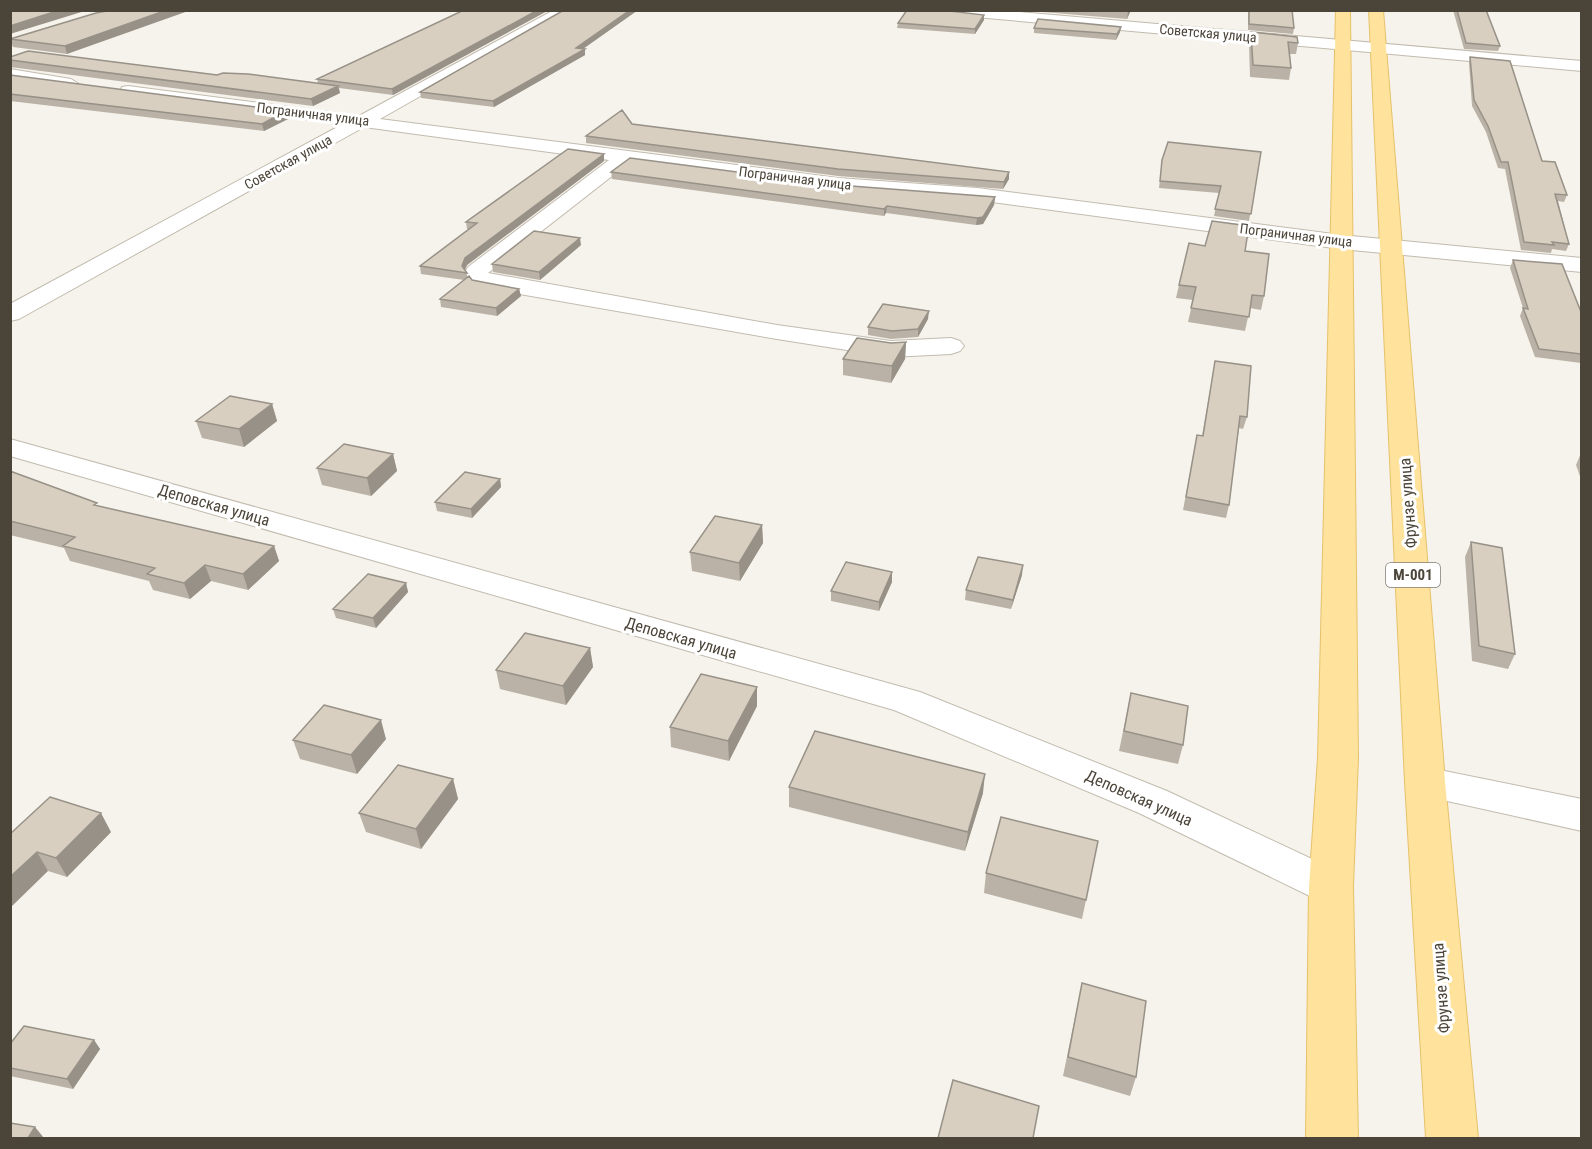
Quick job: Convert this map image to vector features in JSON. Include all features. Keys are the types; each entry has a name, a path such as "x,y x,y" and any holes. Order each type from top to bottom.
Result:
{"main road":[{"path":"1332,1138 1331,887 1338,758 1343,10"},
{"name":"Фрунзе улица","path":"1376,10 1425,782 1452,1138"}],"street":[{"name":"Советская улица","path":"10,314 565,10"},
{"name":"Советская улица","path":"941,10 1581,66"},
{"path":"10,74 90,86"},
{"name":"Пограничная улица","path":"113,89 838,184 977,194 1341,242 1581,265"},
{"path":"626,156 476,272 482,281 777,332 891,349 951,346"},
{"name":"Деповская улица","path":"10,447 907,701 1153,802 1331,887"},
{"path":"1425,782 1581,815"}],"building":[{"path":"10,10 60,10 10,26"},
{"path":"112,10 167,10 65,46 10,39 96,13"},
{"path":"464,10 538,10 392,89 317,79"},
{"path":"564,10 630,10 576,48 585,49 493,101 420,92"},
{"path":"907,10 941,10 984,15 975,29 898,23"},
{"path":"1249,10 1292,10 1294,28 1249,24"},
{"path":"1457,10 1486,10 1500,46 1466,43"},
{"path":"1038,19 1121,27 1117,34 1034,28"},
{"path":"1251,32 1297,37 1298,43 1288,42 1291,68 1253,65"},
{"path":"28,51 217,75 223,73 248,74 338,86 311,99 10,60 10,57"},
{"path":"1470,57 1510,61 1542,161 1555,162 1567,195 1555,194 1569,244 1524,242 1508,162 1501,162 1488,126 1474,100"},
{"path":"10,75 286,111 262,124 10,94"},
{"path":"622,110 632,124 1009,172 1004,182 838,169 586,136"},
{"path":"1168,142 1261,152 1251,214 1215,209 1221,186 1160,181 1162,160"},
{"path":"568,149 604,154 465,258 462,266 467,273 420,266 477,223 466,222"},
{"path":"630,158 838,185 995,197 983,217 977,218 887,206 884,209 611,172"},
{"path":"1212,221 1249,226 1245,251 1269,254 1264,296 1252,295 1249,317 1191,308 1196,287 1179,285 1189,243 1205,246"},
{"path":"534,231 580,238 539,272 492,264"},
{"path":"1513,260 1562,264 1581,312 1581,354 1539,349 1523,308 1528,309"},
{"path":"469,276 472,280 519,289 496,308 440,299"},
{"path":"883,304 929,311 918,329 892,331 868,327"},
{"path":"857,338 891,343 906,342 892,366 843,359"},
{"path":"1215,361 1251,366 1247,417 1240,416 1229,505 1186,497 1197,435 1203,436"},
{"path":"230,396 272,404 239,429 196,421"},
{"path":"344,444 393,454 367,478 317,468"},
{"path":"10,471 97,503 94,505 274,546 243,574 205,565 184,583 147,574 155,568 63,546 75,537 10,521"},
{"path":"465,472 500,479 471,509 435,502"},
{"path":"715,516 762,525 739,563 690,552"},
{"path":"1471,542 1502,548 1515,654 1479,646"},
{"path":"978,557 1023,565 1013,600 966,590"},
{"path":"846,562 892,572 879,602 831,591"},
{"path":"368,574 406,583 373,618 333,609"},
{"path":"525,633 590,648 563,686 496,670"},
{"path":"701,674 757,687 728,741 670,727"},
{"path":"1131,693 1188,706 1183,745 1124,731"},
{"path":"324,705 381,720 351,755 293,740"},
{"path":"815,731 985,774 968,832 789,787"},
{"path":"398,765 453,779 416,829 359,813"},
{"path":"50,797 101,813 56,858 37,852 10,877 10,834"},
{"path":"1001,817 1098,841 1086,900 986,873"},
{"path":"1082,983 1146,1001 1136,1077 1068,1057"},
{"path":"24,1026 94,1040 67,1079 10,1068 10,1044"},
{"path":"953,1080 1039,1106 1033,1138 938,1138"},
{"path":"10,1123 35,1127 28,1138 10,1138"}]}
